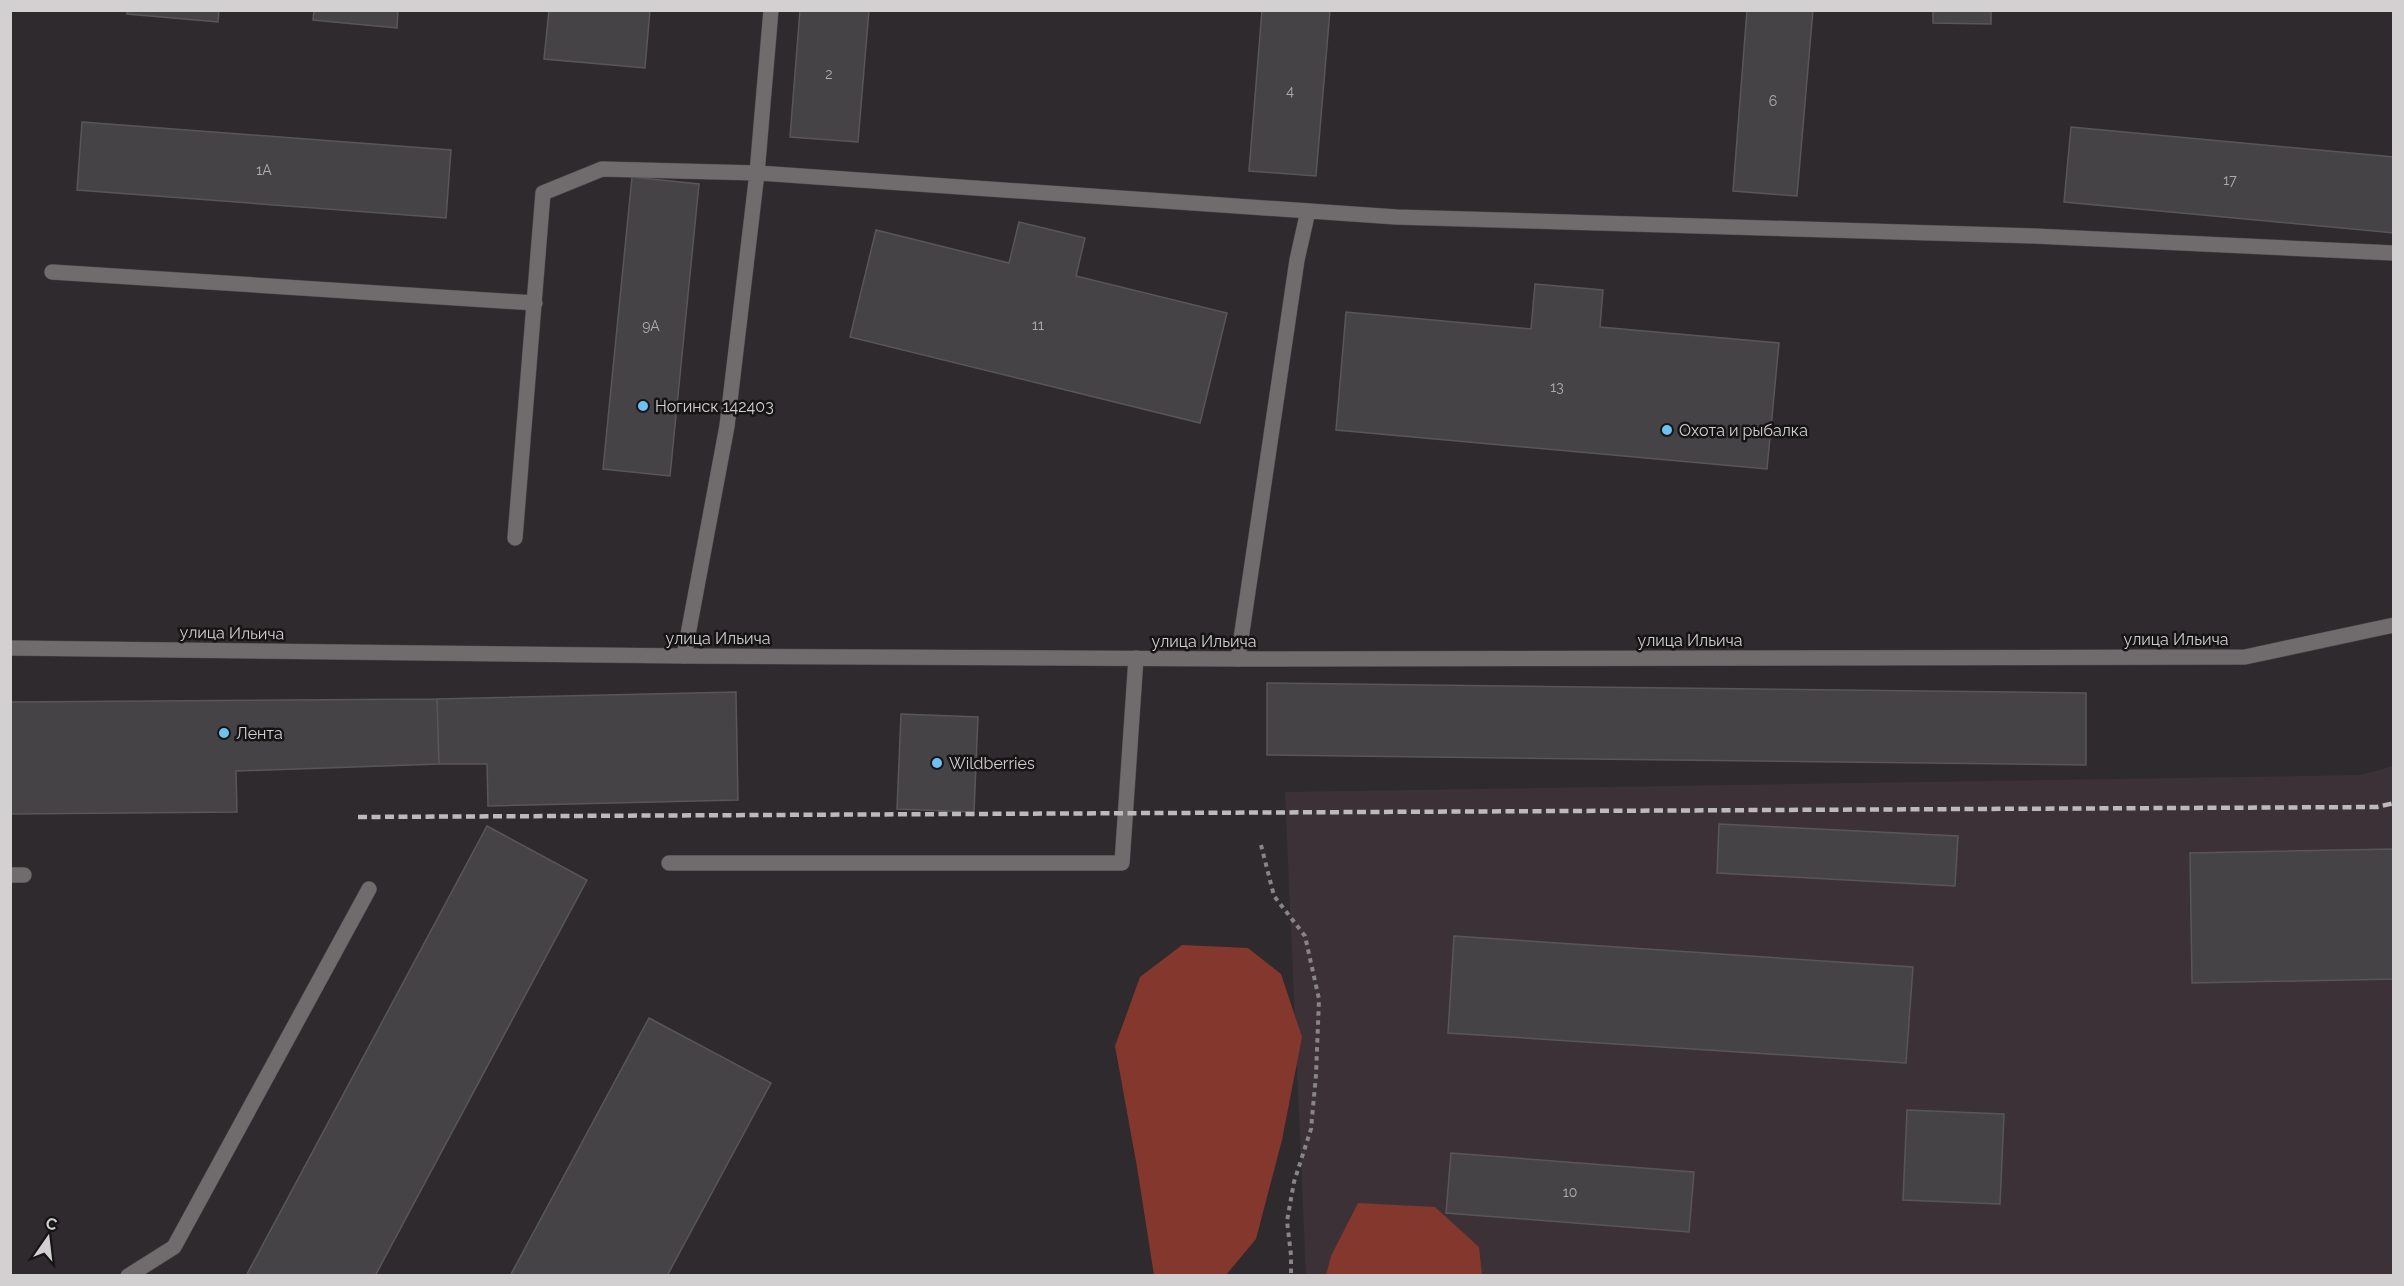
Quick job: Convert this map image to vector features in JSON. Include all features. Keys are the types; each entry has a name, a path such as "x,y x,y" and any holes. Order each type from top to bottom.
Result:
{"main road":[{"path":"684,656 728,426 757,173 771,10"},
{"path":"515,538 543,193 602,169 757,173 1396,217 2034,236 2394,253"},
{"path":"1238,659 1297,260 1308,211"},
{"path":"52,272 534,303"},
{"name":"улица Ильича","path":"10,648 684,656 1238,659 2245,657 2394,625"},
{"path":"669,863 1122,862 1136,658"},
{"path":"128,1275 174,1247 369,889"}],"path":[{"path":"1261,845 1274,896 1305,936 1319,999 1311,1129 1294,1182 1287,1221 1291,1275"}],"shaded area":[{"path":"2393,766 2393,1275 1306,1275 1285,792 2361,775"},
{"path":"1182,945 1248,948 1281,974 1302,1037 1282,1140 1256,1239 1226,1275 1154,1275 1115,1046 1140,977"},
{"path":"1358,1203 1435,1207 1479,1247 1482,1275 1326,1275 1331,1256"}],"building":[{"path":"127,10 219,10 218,22 127,14"},
{"path":"314,10 398,10 397,28 313,20"},
{"path":"549,10 650,10 645,68 544,59"},
{"path":"800,10 869,10 858,142 790,137"},
{"path":"1262,10 1330,10 1316,176 1249,171"},
{"path":"1747,10 1813,10 1797,196 1733,191"},
{"path":"1933,10 1991,10 1991,24 1933,23"},
{"path":"82,122 451,150 446,218 77,190"},
{"path":"2071,127 2394,157 2394,233 2064,202"},
{"path":"632,177 699,184 670,476 603,469"},
{"path":"1019,222 1085,238 1076,276 1227,313 1200,423 850,337 876,230 1009,263"},
{"path":"1535,284 1603,290 1600,327 1779,343 1767,469 1336,430 1346,312 1531,329"},
{"path":"1267,683 2086,693 2086,765 1267,755"},
{"path":"736,692 738,800 488,806 487,764 439,764 437,699"},
{"name":"Лента","path":"437,699 439,764 236,771 237,812 10,814 10,702"},
{"name":"Wildberries","path":"901,714 978,717 974,812 897,809"},
{"path":"1719,824 1958,836 1955,886 1717,873"},
{"path":"487,826 587,880 375,1276 246,1276"},
{"path":"2394,849 2394,979 2192,983 2190,853"},
{"path":"1454,936 1913,967 1906,1063 1448,1033"},
{"path":"649,1018 771,1083 667,1276 510,1276"},
{"path":"1907,1110 2004,1114 2000,1204 1903,1200"},
{"path":"1451,1153 1694,1172 1689,1232 1446,1213"}],"railway":[{"path":"358,817 2377,807 2394,803"}],"place":[{"name":"Ногинск 142403","path":"643,406"},
{"name":"Охота и рыбалка","path":"1667,430"},
{"name":"Лента","path":"224,733"},
{"name":"Wildberries","path":"937,763"}]}
